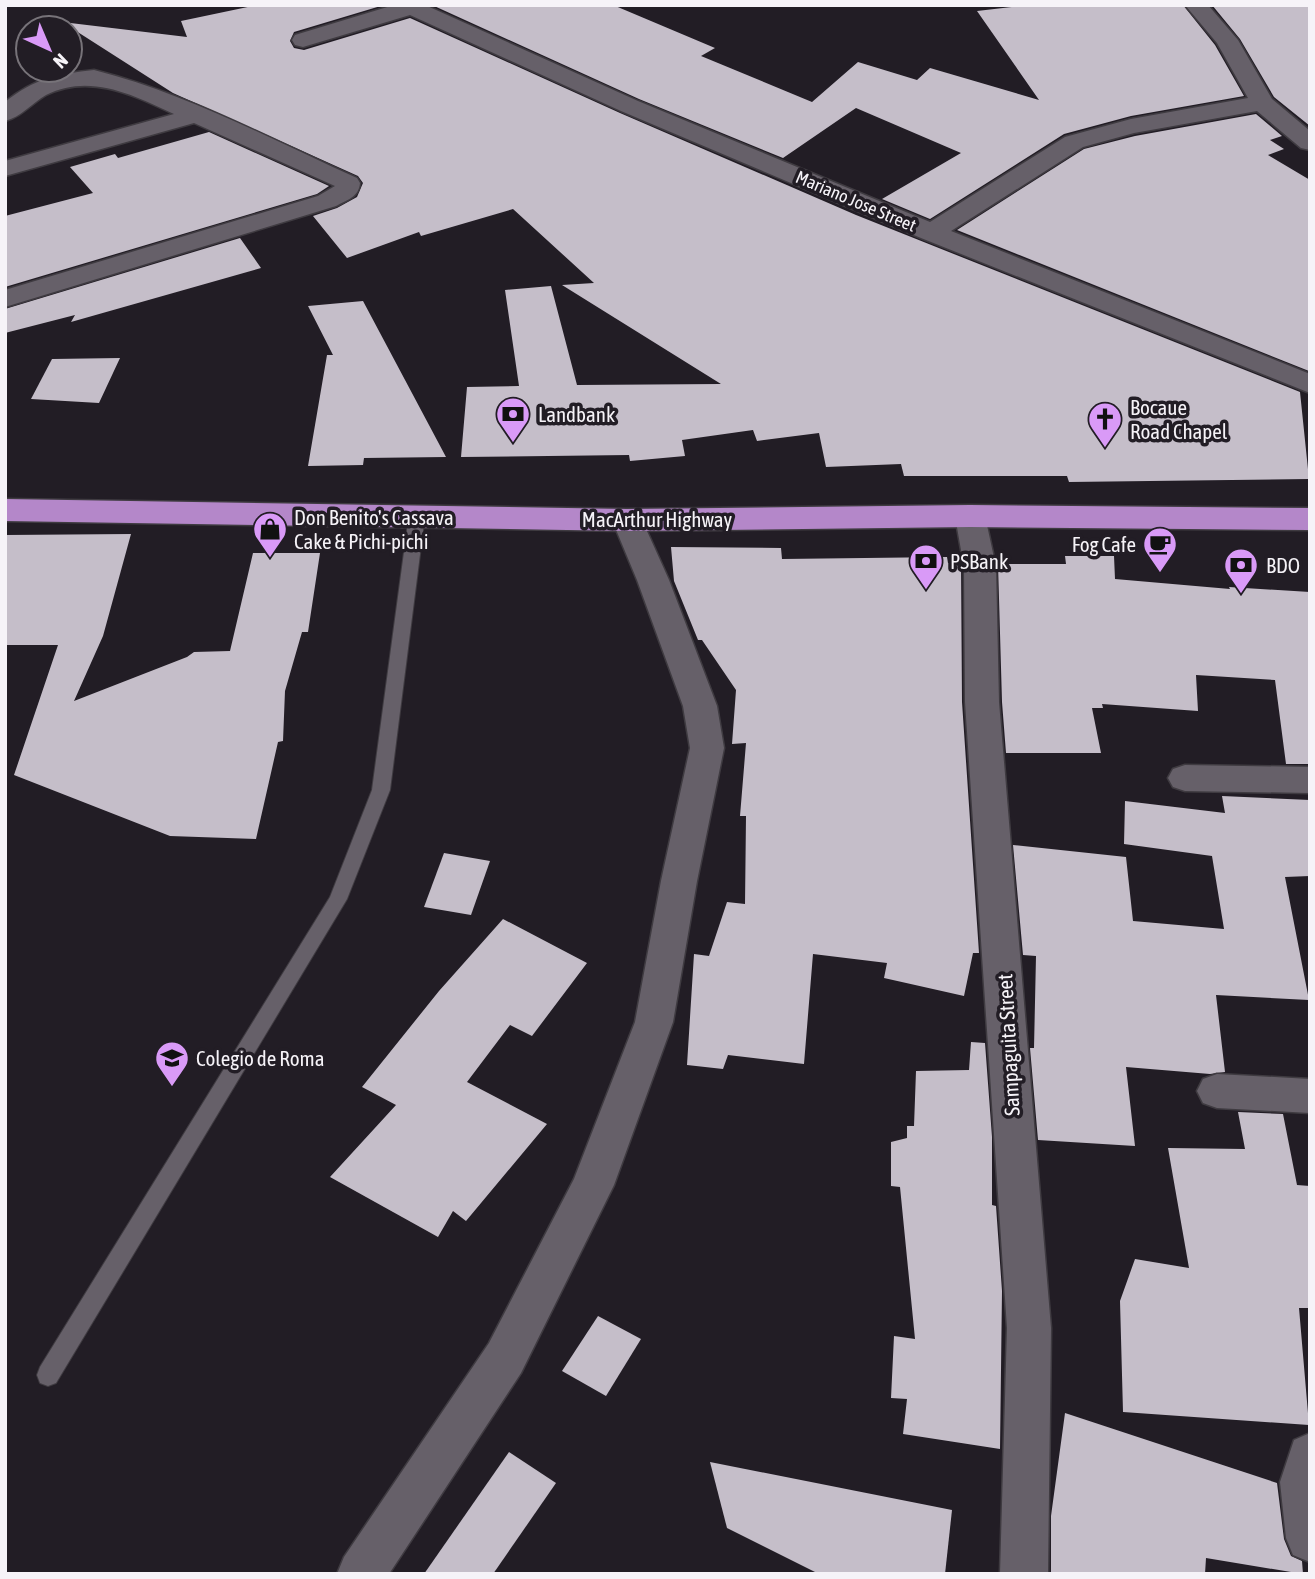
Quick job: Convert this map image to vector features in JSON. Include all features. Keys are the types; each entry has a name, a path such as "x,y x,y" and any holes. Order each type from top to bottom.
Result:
{"highway":[{"name":"MacArthur Highway","path":"5,510 417,514 626,520 970,516 1310,519"}],"street":[{"path":"1196,5 1227,40 1262,103 1310,143"},
{"path":"303,40 409,6"},
{"name":"Mariano Jose Street","path":"409,6 516,57 930,233 1310,384"},
{"path":"5,114 27,96 56,81 94,77 143,91 199,114 348,183 347,190 327,201 5,299"},
{"path":"930,233 1074,142 1131,126 1262,103"},
{"path":"5,169 199,114"},
{"name":"Sampaguita Street","path":"970,516 980,566 982,702 1029,1328 1024,1574"},
{"path":"360,1574 505,1357 593,1185 654,1022 678,881 707,748 700,706 653,580 626,520"},
{"path":"1185,778 1310,780"},
{"path":"1217,1091 1310,1096"},
{"path":"1310,1456 1303,1482 1310,1538"}],"lane":[{"path":"48,1375 338,899 381,790 417,514"}],"building":[{"path":"257,5 384,5 294,32 290,41 294,48 304,50 410,18 856,215 1300,392 1309,479 1069,482 1067,476 904,476 901,464 826,467 819,433 757,441 753,430 682,440 685,456 630,461 629,455 461,457 467,387 519,386 505,290 551,286 577,385 721,384 562,285 594,283 513,209 421,236 419,232 347,258 313,216 337,208 357,197 363,183 358,176 173,93 84,36 84,25 187,37 181,21"},
{"path":"432,5 613,5 715,48 701,56 812,102 858,62 917,80 930,68 1039,100 977,11 1030,5 1183,5 1215,45 1244,96 1131,116 1064,134 930,219 882,199 961,153 856,108 783,158 639,99"},
{"path":"1212,5 1310,5 1310,126 1274,97 1240,39"},
{"path":"1256,114 1282,136 1270,140 1284,149 1268,155 1310,180 1309,371 957,230 1084,149 1135,136"},
{"path":"209,132 329,186 317,194 5,287 5,216 93,193 70,167 115,154 118,158"},
{"path":"240,238 261,268 71,322 75,315 5,333 5,309"},
{"path":"363,301 446,457 364,458 363,465 308,466 327,355 333,355 308,306"},
{"path":"120,358 99,403 31,399 52,359"},
{"path":"131,534 103,636 74,701 194,652 230,651 253,553 320,553 308,632 302,632 285,691 283,741 278,742 256,839 170,836 14,775 58,645 5,645 5,535"},
{"path":"671,547 781,548 782,559 947,557 948,563 961,563 962,702 979,953 973,953 964,996 884,978 887,963 813,954 804,1064 728,1055 723,1069 687,1065 694,954 709,956 727,902 745,904 746,816 740,816 746,743 732,744 736,690 702,640 698,640 674,581"},
{"path":"1065,556 1114,556 1115,579 1230,589 1229,587 1310,592 1310,764 1286,764 1275,680 1196,675 1198,711 1102,704 1103,708 1092,708 1101,753 1006,753 998,564 1066,564"},
{"path":"1222,796 1310,800 1310,876 1285,877 1309,1000 1216,995 1225,1072 1210,1074 1126,1067 1135,1146 1038,1140 1030,1048 1034,1048 1036,956 1023,955 1013,845 1126,857 1133,921 1224,929 1212,856 1124,844 1125,801 1225,813"},
{"path":"444,853 490,861 471,915 424,907"},
{"path":"503,919 587,963 532,1036 510,1025 467,1082 547,1124 466,1221 453,1211 438,1237 330,1177 396,1105 362,1087 439,991"},
{"path":"971,1042 985,1043 992,1137 992,1205 996,1206 1002,1291 1000,1449 903,1434 907,1399 891,1398 894,1336 915,1339 900,1187 891,1186 891,1142 907,1138 907,1126 914,1126 916,1071 969,1070"},
{"path":"1238,1112 1283,1114 1297,1185 1310,1186 1310,1308 1299,1308 1309,1425 1123,1412 1120,1301 1135,1259 1189,1268 1168,1148 1245,1149"},
{"path":"598,1316 641,1339 606,1396 562,1371"},
{"path":"1065,1413 1277,1483 1284,1539 1291,1556 1302,1561 1303,1574 1206,1558 1205,1574 1051,1574 1051,1516"},
{"path":"509,1452 556,1483 493,1574 424,1574"},
{"path":"710,1462 952,1510 945,1574 819,1574 727,1528"}],"place":[{"name":"Landbank","path":"513,444"},
{"name":"Bocaue Road Chapel","path":"1105,449"},
{"name":"Don Benito's Cassava Cake & Pichi-pichi","path":"270,559"},
{"name":"Fog Cafe","path":"1160,574"},
{"name":"PSBank","path":"926,591"},
{"name":"BDO","path":"1241,595"},
{"name":"Colegio de Roma","path":"172,1088"}]}
